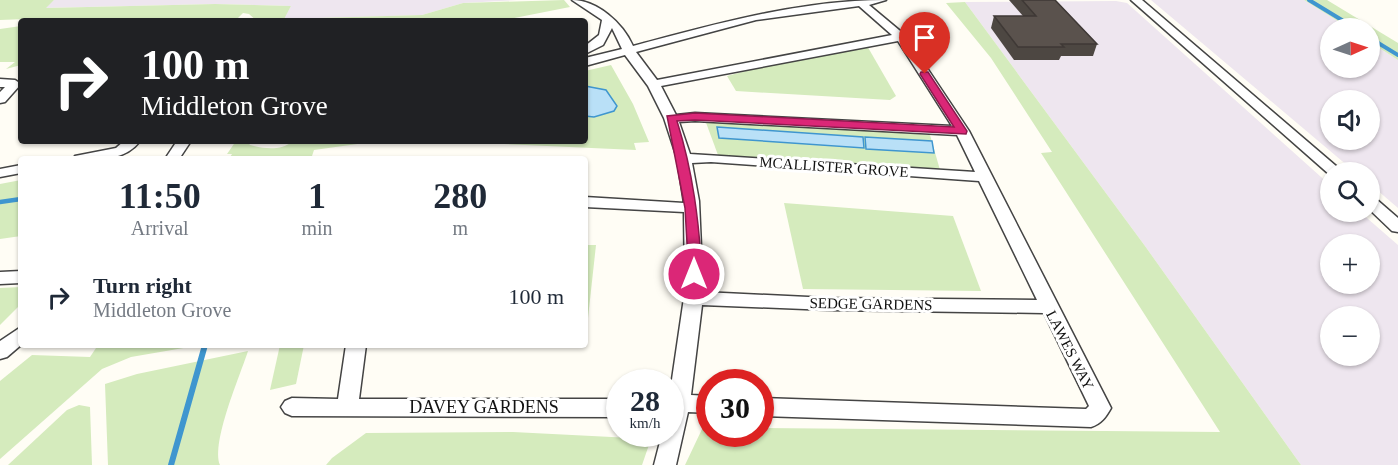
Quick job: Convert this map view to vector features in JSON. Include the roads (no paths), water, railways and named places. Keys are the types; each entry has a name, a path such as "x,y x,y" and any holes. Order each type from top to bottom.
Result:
{"street":[{"path":"577,0 618,28 628,43 629,50 654,84 671,119 683,159 695,250 694,298 683,369"},
{"path":"588,61 756,17 881,0"},
{"path":"1136,0 1324,162"},
{"name":"LAWES WAY","path":"774,407 1091,418 1100,408 962,131 901,37 860,2"},
{"path":"588,49 603,39 608,30 607,20"},
{"path":"654,84 733,71 803,54 901,37"},
{"path":"0,83 15,84 0,99"},
{"path":"671,119 695,117 962,131"},
{"path":"95,156 121,151 129,144"},
{"name":"MCALLISTER GROVE","path":"683,159 711,158 985,177"},
{"path":"0,173 18,170"},
{"path":"588,202 691,208"},
{"path":"1380,211 1398,227"},
{"path":"0,278 18,277"},
{"name":"SEDGE GARDENS","path":"694,298 829,304 1048,307"},
{"path":"0,352 18,337"},
{"path":"348,406 356,348"},
{"name":"DAVEY GARDENS","path":"291,406 606,408"},
{"path":"665,465 669,447"}],"water":[{"path":"588,87 606,90 617,106 614,111 594,117 588,116"},
{"path":"717,127 863,137 864,148 719,138"},
{"path":"865,137 932,141 934,153 866,149"}],"waterway":[{"path":"1309,0 1339,18"},
{"path":"1380,44 1398,55"},
{"path":"0,202 18,199"},
{"path":"171,465 204,348"}]}
